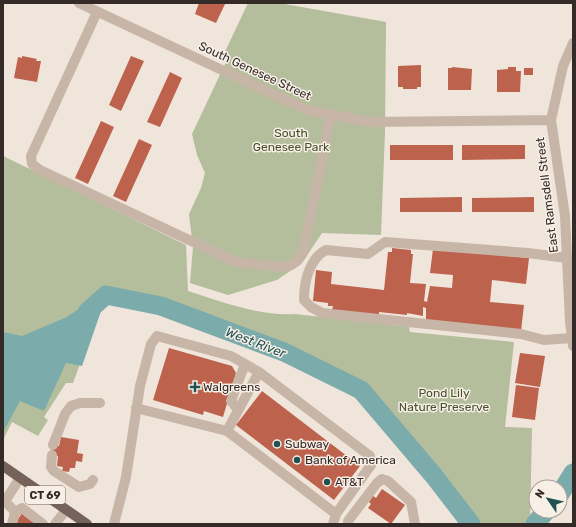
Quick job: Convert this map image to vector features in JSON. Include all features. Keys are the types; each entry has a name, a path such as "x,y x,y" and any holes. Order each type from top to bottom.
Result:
{"main road":[{"name":"CT 69","path":"3,466 87,524"}],"street":[{"name":"South Genesee Street","path":"79,3 307,110 370,122 551,120"},
{"path":"98,12 30,156 32,164 40,170 236,262 282,267 291,265 297,261 303,253 330,114"},
{"name":"East Ramsdell Street","path":"572,342 569,255 562,192 551,120 563,66 573,43"},
{"path":"569,255 385,242 368,254 326,250 319,253 307,276 304,300 311,308 322,313 521,334 544,340 572,342"},
{"path":"304,245 319,253"},
{"path":"114,524 126,477 136,408 151,344 158,336 231,356 259,372 370,456 372,465 336,514 333,524"},
{"path":"238,410 231,401 245,364"},
{"path":"227,431 259,372"},
{"path":"93,480 90,484 79,487 54,471 51,467 52,450 65,414 70,406 80,403 100,404"},
{"path":"136,408 227,431 336,514"},
{"path":"15,512 5,501 20,478"},
{"path":"348,521 382,479 388,481 411,502 415,524"},
{"path":"12,524 15,512 22,508 43,524"},
{"path":"55,524 66,510"}],"green space":[{"name":"South Genesee Park","path":"248,3 279,3 386,22 385,132 381,235 322,233 302,263 277,280 228,295 190,283 193,247 189,214 201,188 205,173 197,155 192,134 226,62 222,58"},
{"name":"Pond Lily Nature Preserve","path":"3,156 186,245 188,291 254,311 295,314 409,327 410,332 514,342 505,427 532,428 531,479 528,479 528,519 530,519 530,524 471,524 357,399 298,362 221,332 190,323 108,288 73,383 66,383 44,417 48,420 38,436 12,422 3,440"}],"water":[{"path":"109,288 82,366 66,363 44,411 20,401 3,432 3,332 22,336 67,317"}],"building":[{"path":"199,3 225,4 216,23 195,14"},
{"path":"22,56 37,59 36,61 41,61 37,82 14,78 18,57 22,58"},
{"path":"131,56 144,61 121,111 109,105"},
{"path":"421,65 421,87 417,87 417,89 403,89 403,87 398,87 398,66"},
{"path":"508,67 516,67 516,71 521,71 520,92 497,92 497,70 508,69"},
{"path":"448,68 472,69 471,90 448,90"},
{"path":"524,68 533,68 533,75 524,75"},
{"path":"170,72 182,78 160,127 147,122"},
{"path":"101,121 114,127 88,184 75,178"},
{"path":"139,139 152,145 126,202 113,196"},
{"path":"390,145 453,145 453,160 390,160"},
{"path":"462,145 525,145 525,159 462,160"},
{"path":"462,197 462,212 400,212 400,198"},
{"path":"534,197 534,212 472,212 472,198"},
{"path":"392,248 411,250 411,254 413,254 410,283 426,284 424,301 427,302 430,286 452,288 453,275 430,273 433,249 529,258 526,284 492,280 490,302 524,305 521,331 426,321 426,308 423,307 423,316 407,313 407,315 379,312 379,315 332,310 333,306 328,306 328,303 313,301 316,270 332,272 331,284 384,290 388,252 392,252"},
{"name":"Walgreens","path":"169,348 232,366 236,373 223,417 204,411 203,415 153,400"},
{"path":"520,353 545,356 540,387 515,383"},
{"path":"516,385 539,388 535,420 512,417"},
{"path":"262,391 360,466 334,500 236,425"},
{"path":"61,437 79,440 77,453 83,454 82,462 76,461 75,468 70,468 69,472 62,471 63,467 57,466 58,456 50,454 52,445 59,446"},
{"path":"382,489 405,505 391,524 368,508 371,504 369,502 373,496 376,498"},
{"path":"23,512 35,522 33,524 14,524"}],"waterway":[{"name":"West River","path":"87,312 106,295 161,306 284,352 361,390 434,476 471,524"},
{"name":"West River","path":"568,481 573,473"},
{"name":"West River","path":"535,524 539,519"}],"place":[{"name":"Walgreens","path":"195,387"},
{"name":"Subway","path":"277,444"},
{"name":"Bank of America","path":"297,460"},
{"name":"AT&T","path":"327,482"}]}
